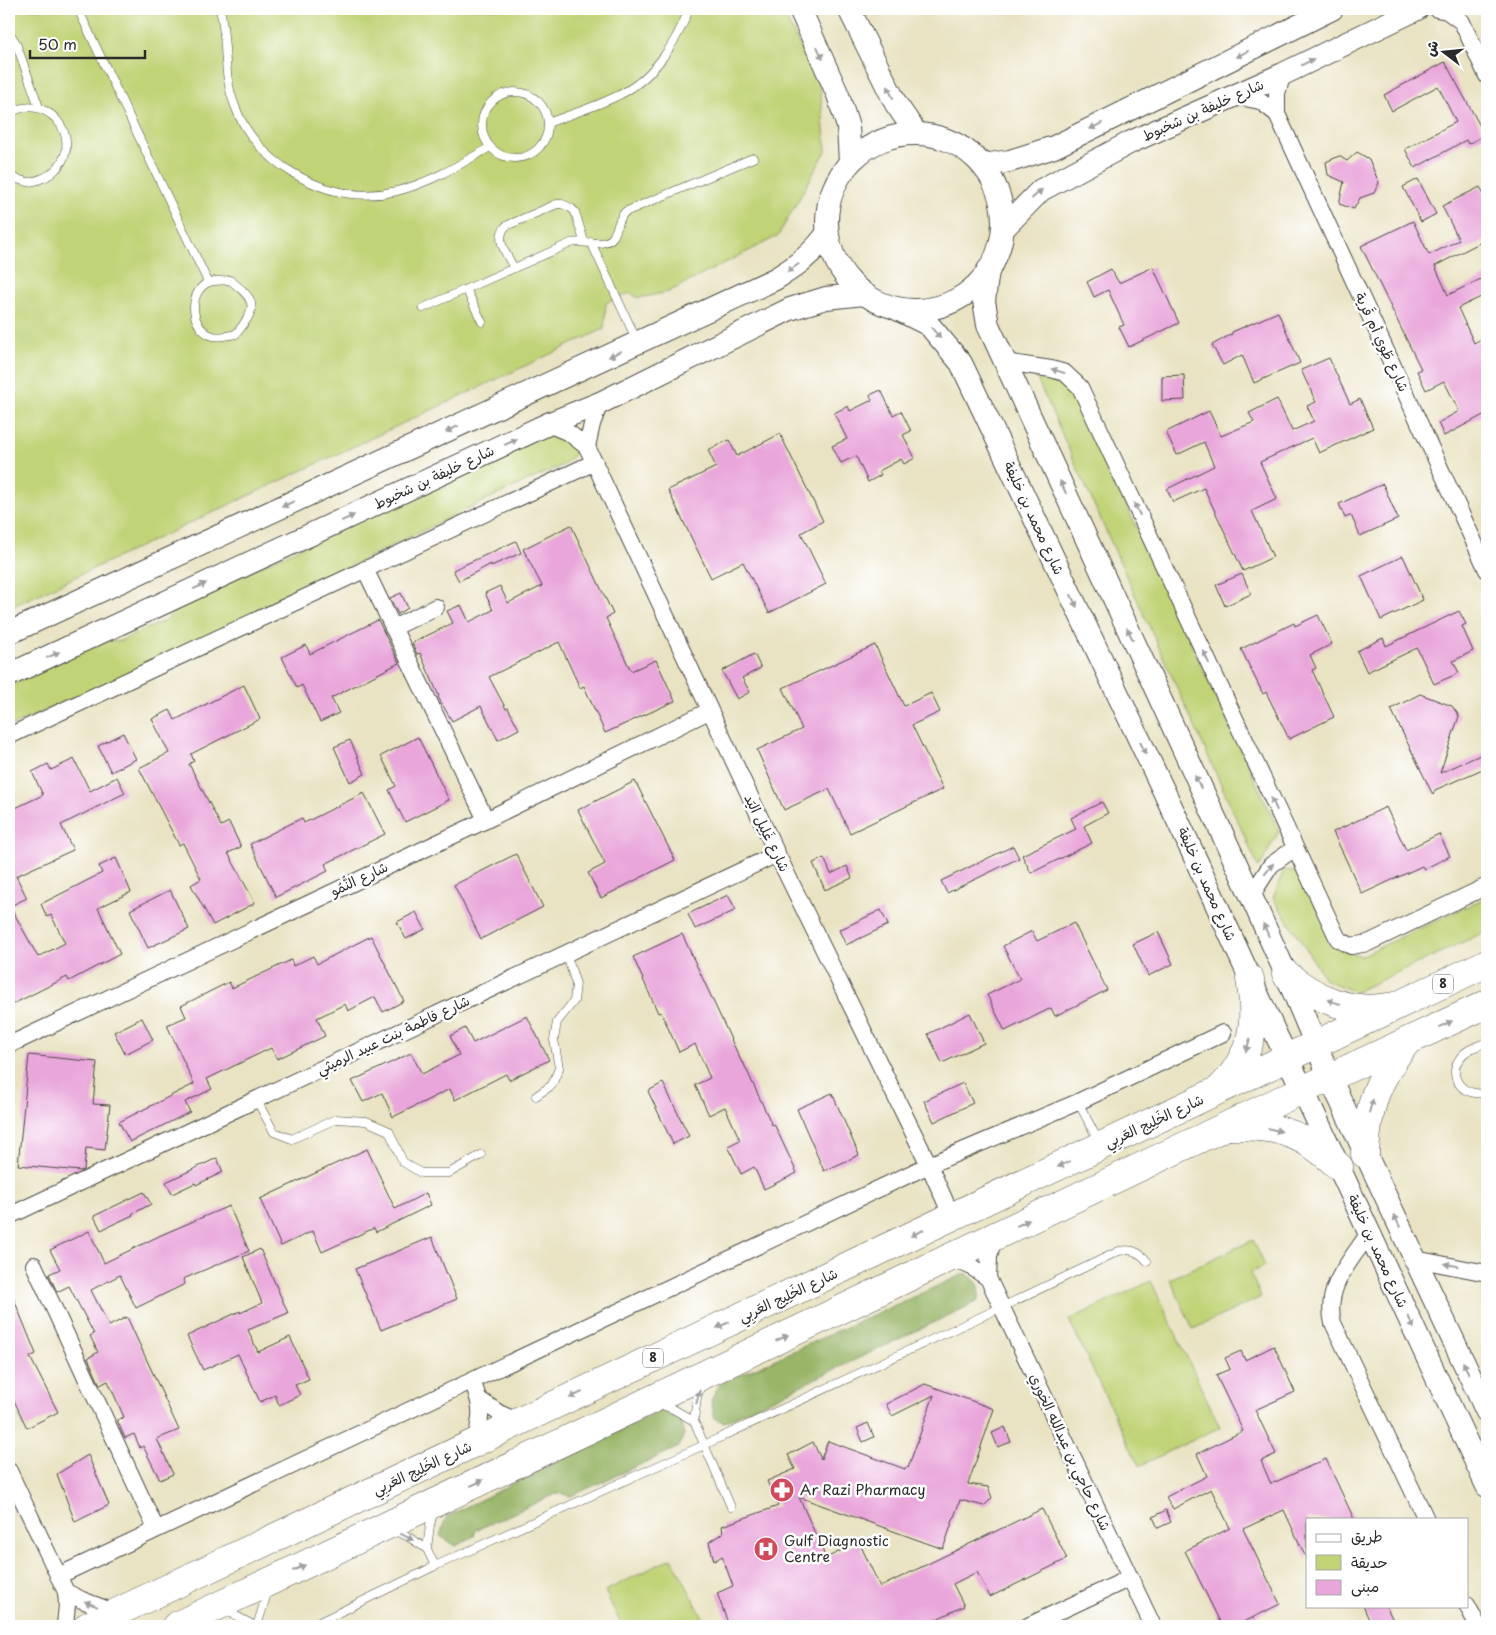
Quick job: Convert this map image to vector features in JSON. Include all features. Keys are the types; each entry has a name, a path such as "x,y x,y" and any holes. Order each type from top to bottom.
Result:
{"highway":[{"name":"شارع الخَلِيج العَربِي","path":"88,1626 1487,963"},
{"path":"1286,974 1308,991 1332,1002 1366,1008 1399,1005"},
{"path":"1219,1090 1236,1069 1250,1044 1254,1018 1250,980"},
{"path":"176,1626 994,1236 1487,1004"},
{"path":"1365,1154 1368,1119 1376,1092 1387,1069 1405,1044"},
{"path":"1227,1126 1258,1127 1290,1134 1316,1147 1339,1167"}],"main road":[{"path":"800,9 838,95 848,128 850,162"},
{"path":"848,9 896,104 916,133"},
{"path":"983,165 1010,161 1054,147 1332,9"},
{"name":"شارع خليفة بن شخبوط","path":"1003,229 1041,190 1131,142 1283,74 1417,9"},
{"path":"916,133 941,137 964,148 983,165 995,184 1002,206 1003,229 998,250 988,270 971,290 948,304 922,310 895,308 879,303 864,294 846,278 834,257 827,234 828,208 835,183 850,162 869,146 892,136 916,133"},
{"path":"9,633 638,343 787,272 809,255 827,234"},
{"path":"988,270 984,301 988,325 1251,896 1330,1078 1487,1412"},
{"name":"شارع خليفة بن شخبوط","path":"9,675 548,424 600,403 790,309 826,298 864,294"},
{"name":"شارع محمد بن خليفة","path":"895,308 929,325 961,363 1186,838 1250,980 1487,1486"}],"street":[{"path":"1437,9 1464,16 1487,76"},
{"name":"شارع طَوي أم قَرية","path":"1283,74 1277,94 1277,114 1487,570"},
{"path":"1234,96 1260,101 1277,114"},
{"path":"1006,362 1066,373 1080,387 1338,939 1351,946 1368,943 1487,886"},
{"path":"587,446 592,424 600,403"},
{"name":"شارع غَلِيل اليَد","path":"548,424 569,433 587,446 709,711 929,1165 952,1217"},
{"path":"9,736 595,462"},
{"path":"365,569 486,820"},
{"path":"393,628 436,607"},
{"name":"شارع النُّمُو","path":"9,1046 486,820 709,711"},
{"path":"1251,896 1271,865 1295,848"},
{"name":"شارع فاطمة بنت عبيد الرميثي","path":"9,1216 777,854"},
{"path":"58,1576 929,1165 1078,1102 1223,1033"},
{"path":"1369,1233 1336,1283 1331,1298 1331,1315 1333,1324 1426,1518"},
{"path":"988,1278 989,1257 994,1236"},
{"path":"950,1258 970,1266 988,1278"},
{"path":"1415,1259 1487,1273"},
{"path":"34,1265 156,1529"},
{"name":"شارع حاجي بن عبدالله الخوري","path":"988,1278 1153,1626"},
{"path":"472,1382 480,1400 481,1420 475,1443"},
{"path":"480,1400 499,1413 519,1422"},
{"path":"9,1471 66,1592 65,1626"},
{"path":"1028,1626 1130,1578"},
{"path":"66,1592 116,1613"},
{"path":"1468,1606 1478,1626"}],"lane":[{"path":"78,9 208,282"},
{"path":"220,9 223,23 226,74 242,122 251,136 274,160 302,179 334,191 351,194 368,196 389,193 429,180 490,147"},
{"path":"548,123 618,96 632,87 658,64 668,50 689,9"},
{"path":"9,32 16,43 39,107"},
{"path":"523,93 531,96 543,108 548,123 545,139 535,152 520,158 504,156 490,147 483,132 484,116 493,102 507,94 523,93"},
{"path":"9,114 18,108 39,107 57,119 67,138 64,160 50,176 29,182 9,176"},
{"path":"423,308 571,243 605,242 612,239 620,219 626,212 753,158"},
{"path":"514,268 500,241 506,226 557,204 567,205 575,212 638,343"},
{"path":"230,280 248,294 252,308 250,316 236,334 214,336 203,330 197,322 194,300 199,290 208,282 230,280"},
{"path":"466,289 482,322"},
{"path":"536,1096 552,1085 559,1068 554,1040 556,1022 574,1001 576,984 566,953"},
{"path":"1487,1042 1461,1056 1457,1062 1455,1075 1457,1082 1467,1092 1480,1094 1487,1092"},
{"path":"256,1099 274,1132 292,1139 336,1119 366,1121 389,1131 403,1162 421,1173 449,1173 481,1155"},
{"path":"1078,1102 1101,1146"},
{"path":"311,1626 435,1566 704,1445 1119,1251 1132,1250 1138,1252 1147,1261"},
{"path":"706,1374 697,1397 694,1421 732,1507"},
{"path":"650,1401 672,1409 694,1421"},
{"path":"435,1566 428,1549 430,1525 438,1502"},
{"path":"384,1527 406,1536 428,1549"},
{"path":"216,1607 256,1626 263,1603 274,1580"}],"green space":[{"path":"9,9 781,9 820,86 826,151 778,236 668,292 639,298 630,293 606,303 604,329 9,608"},
{"path":"1036,377 1066,378 1279,831 1259,868"},
{"path":"557,428 574,436 575,453 565,464 492,497 154,661 9,727 9,686 102,641 120,641 166,620 183,602"},
{"path":"1284,870 1298,872 1337,948 1361,956 1487,897 1487,931 1355,992 1326,980 1273,898"},
{"path":"1253,1240 1265,1266 1250,1273 1261,1297 1193,1329 1170,1279"},
{"path":"966,1273 979,1285 980,1292 977,1302 724,1422 715,1419 711,1400 720,1384"},
{"path":"1151,1281 1220,1427 1139,1466 1069,1320"},
{"path":"661,1410 680,1420 684,1434 679,1447 571,1496 558,1493 476,1530 474,1536 456,1546 440,1536 446,1517"},
{"path":"672,1558 707,1626 622,1626 605,1591"}],"building":[{"path":"1445,62 1485,135 1468,144 1466,140 1415,168 1405,149 1456,122 1438,86 1392,111 1384,95"},
{"path":"1357,152 1369,159 1379,183 1374,193 1360,198 1354,209 1339,204 1344,182 1328,175 1326,162 1339,156 1347,161"},
{"path":"1418,179 1436,214 1421,222 1403,187"},
{"path":"1480,187 1487,201 1487,239 1435,266 1448,295 1487,276 1487,294 1458,308 1474,343 1487,336 1487,413 1444,436 1438,423 1459,411 1444,381 1426,390 1417,371 1421,369 1361,246 1413,221 1429,255 1459,240 1442,206"},
{"path":"1153,267 1179,323 1129,347 1119,327 1124,325 1108,290 1094,297 1087,282 1111,269 1119,283"},
{"path":"1278,312 1300,363 1254,383 1242,355 1223,365 1212,345 1232,334 1232,332"},
{"path":"1329,358 1350,404 1360,399 1373,428 1319,453 1312,438 1260,462 1277,499 1252,511 1273,557 1243,571 1204,488 1173,502 1167,489 1214,466 1204,442 1177,455 1166,432 1209,411 1221,436 1254,422 1249,413 1277,399 1292,431 1314,421 1307,406 1316,402 1301,370"},
{"path":"1184,375 1185,400 1162,401 1162,376"},
{"path":"881,390 893,415 901,411 911,431 903,435 915,458 904,464 901,459 879,471 881,475 868,482 856,456 841,463 832,446 847,439 834,413 848,406 850,411 872,400 870,395"},
{"path":"780,434 823,521 801,533 826,584 769,613 743,562 711,578 668,490 716,467 708,450 729,440 737,456"},
{"path":"1383,484 1398,519 1360,536 1351,515 1345,518 1339,504"},
{"path":"571,525 613,614 606,618 631,671 656,660 675,701 605,733 584,686 580,688 559,642 489,677 519,729 498,740 481,706 452,721 438,697 420,653 417,654 412,643 453,623 447,611 461,605 469,622 493,610 485,593 500,586 508,603 542,586 523,549"},
{"path":"516,541 521,553 491,566 491,564 459,581 453,570"},
{"path":"1403,556 1423,600 1381,620 1361,576"},
{"path":"1242,574 1251,594 1225,606 1216,585"},
{"path":"401,593 408,608 398,614 390,598"},
{"path":"1459,611 1466,624 1462,626 1473,651 1453,661 1459,673 1434,684 1417,648 1367,672 1357,651 1383,638 1386,646"},
{"path":"1318,615 1332,644 1310,655 1316,668 1312,670 1334,717 1289,739 1266,692 1263,694 1241,649 1294,623 1295,626"},
{"path":"378,620 399,663 331,698 339,713 320,722 302,685 297,688 282,657 306,645 310,654"},
{"path":"875,645 904,706 931,693 940,712 912,725 943,789 850,833 829,789 784,810 757,750 802,729 783,688"},
{"path":"754,654 761,668 742,678 750,692 737,699 722,671"},
{"path":"244,685 260,719 191,754 194,761 189,764 221,826 229,822 241,847 228,853 255,903 213,925 191,885 201,879 183,843 179,845 139,768 169,753 152,719 170,710 175,720"},
{"path":"1420,694 1452,706 1459,716 1440,773 1487,752 1487,767 1435,790 1433,795 1391,709"},
{"path":"123,733 136,759 111,772 98,746"},
{"path":"418,737 449,800 405,822 389,790 396,786 381,756"},
{"path":"350,740 365,774 350,782 334,747"},
{"path":"74,759 90,791 117,777 125,793 61,825 73,850 16,876 27,898 10,906 38,957 65,943 51,915 47,917 41,904 102,873 99,866 116,858 131,892 98,908 120,954 69,981 67,977 9,1006 9,860 11,865 15,863 9,850 9,811 43,795 32,772 48,764 51,770"},
{"path":"635,781 675,860 601,898 588,873 605,864 578,810"},
{"path":"364,793 385,834 325,864 328,871 276,897 250,844 302,818 304,823"},
{"path":"1102,802 1108,813 1084,826 1092,843 1031,873 1022,855 1076,829 1071,818"},
{"path":"1386,807 1406,850 1439,834 1450,856 1424,869 1422,866 1362,894 1333,832"},
{"path":"1013,846 1019,858 947,893 941,881"},
{"path":"516,854 543,907 481,939 454,885"},
{"path":"824,858 831,874 847,866 852,878 825,890 813,863"},
{"path":"170,890 189,929 148,948 130,910"},
{"path":"728,895 736,910 695,929 688,914"},
{"path":"881,910 888,925 846,945 839,930"},
{"path":"416,912 425,929 406,939 397,922"},
{"path":"1074,923 1107,990 1055,1016 1051,1008 1005,1031 987,995 1020,979 1003,946 1032,931 1037,941"},
{"path":"1158,932 1173,964 1148,976 1133,944"},
{"path":"682,934 742,1063 797,1173 764,1189 754,1167 741,1174 728,1146 740,1140 725,1107 709,1115 695,1085 710,1078 695,1044 679,1052 661,1012 658,1013 633,957"},
{"path":"371,936 404,1001 383,1012 375,997 348,1011 345,1004 317,1018 325,1036 277,1059 271,1048 207,1079 212,1089 185,1102 190,1112 130,1142 119,1122 194,1084 167,1025 186,1017 181,1006 229,982 232,988 291,960 293,966 313,956 317,964"},
{"path":"970,1013 984,1043 942,1063 928,1034"},
{"path":"527,1016 549,1060 509,1080 506,1074 455,1100 450,1089 393,1117 382,1093 363,1102 352,1081 411,1053 422,1074 459,1055 450,1036 465,1028 473,1043"},
{"path":"142,1018 153,1040 125,1054 114,1032"},
{"path":"29,1055 97,1062 93,1104 110,1105 105,1150 86,1148 84,1170 18,1165"},
{"path":"663,1083 689,1136 673,1144 648,1091"},
{"path":"963,1083 973,1103 934,1122 924,1101"},
{"path":"832,1093 859,1155 824,1171 797,1109"},
{"path":"367,1149 395,1209 426,1193 431,1205 376,1232 374,1228 322,1252 313,1231 281,1246 260,1199"},
{"path":"217,1158 223,1172 172,1194 166,1182"},
{"path":"144,1192 151,1204 101,1230 94,1216"},
{"path":"229,1206 249,1251 183,1279 185,1284 136,1308 120,1275 91,1290 109,1326 127,1317 179,1430 157,1439 173,1474 160,1480 143,1446 140,1448 134,1434 125,1438 117,1420 124,1417 108,1381 100,1385 88,1358 98,1352 90,1336 94,1334 69,1286 57,1292 49,1274 60,1269 50,1250 89,1231 104,1263 161,1235"},
{"path":"432,1237 457,1299 381,1330 355,1269"},
{"path":"260,1249 288,1313 248,1330 258,1352 290,1337 309,1379 295,1385 300,1395 279,1405 275,1395 260,1402 238,1354 203,1370 187,1336 240,1311 240,1313 262,1303 243,1257"},
{"path":"9,1287 36,1354 30,1357 58,1412 27,1428 9,1390"},
{"path":"1274,1346 1295,1392 1255,1410 1276,1454 1261,1461 1271,1484 1326,1459 1354,1518 1306,1518 1306,1558 1284,1510 1243,1529 1280,1604 1236,1626 1222,1626 1185,1551 1230,1528 1211,1489 1173,1509 1166,1497 1207,1476 1197,1454 1243,1431 1216,1375 1230,1369 1225,1358 1241,1351 1245,1360"},
{"path":"925,1384 994,1409 968,1484 988,1487 992,1498 984,1506 960,1500 943,1549 799,1497 826,1558 859,1542 880,1587 1042,1509 1067,1559 990,1597 977,1572 953,1584 964,1606 922,1626 729,1626 717,1593 733,1586 722,1556 714,1561 709,1542 723,1533 722,1526 778,1506 767,1481 795,1469 788,1455 813,1442 821,1459 828,1441 905,1469 906,1467 908,1468 934,1395 892,1416 886,1404"},
{"path":"868,1423 874,1437 863,1442 857,1428"},
{"path":"1005,1427 1011,1442 998,1447 992,1433"},
{"path":"88,1455 109,1505 75,1522 57,1474"},
{"path":"1166,1510 1171,1522 1158,1528 1153,1517"},
{"path":"1364,1608 1387,1608 1396,1626 1372,1626"}],"place":[{"name":"Ar Razi Pharmacy","path":"782,1490"},
{"name":"Gulf Diagnostic Centre","path":"766,1549"}]}
